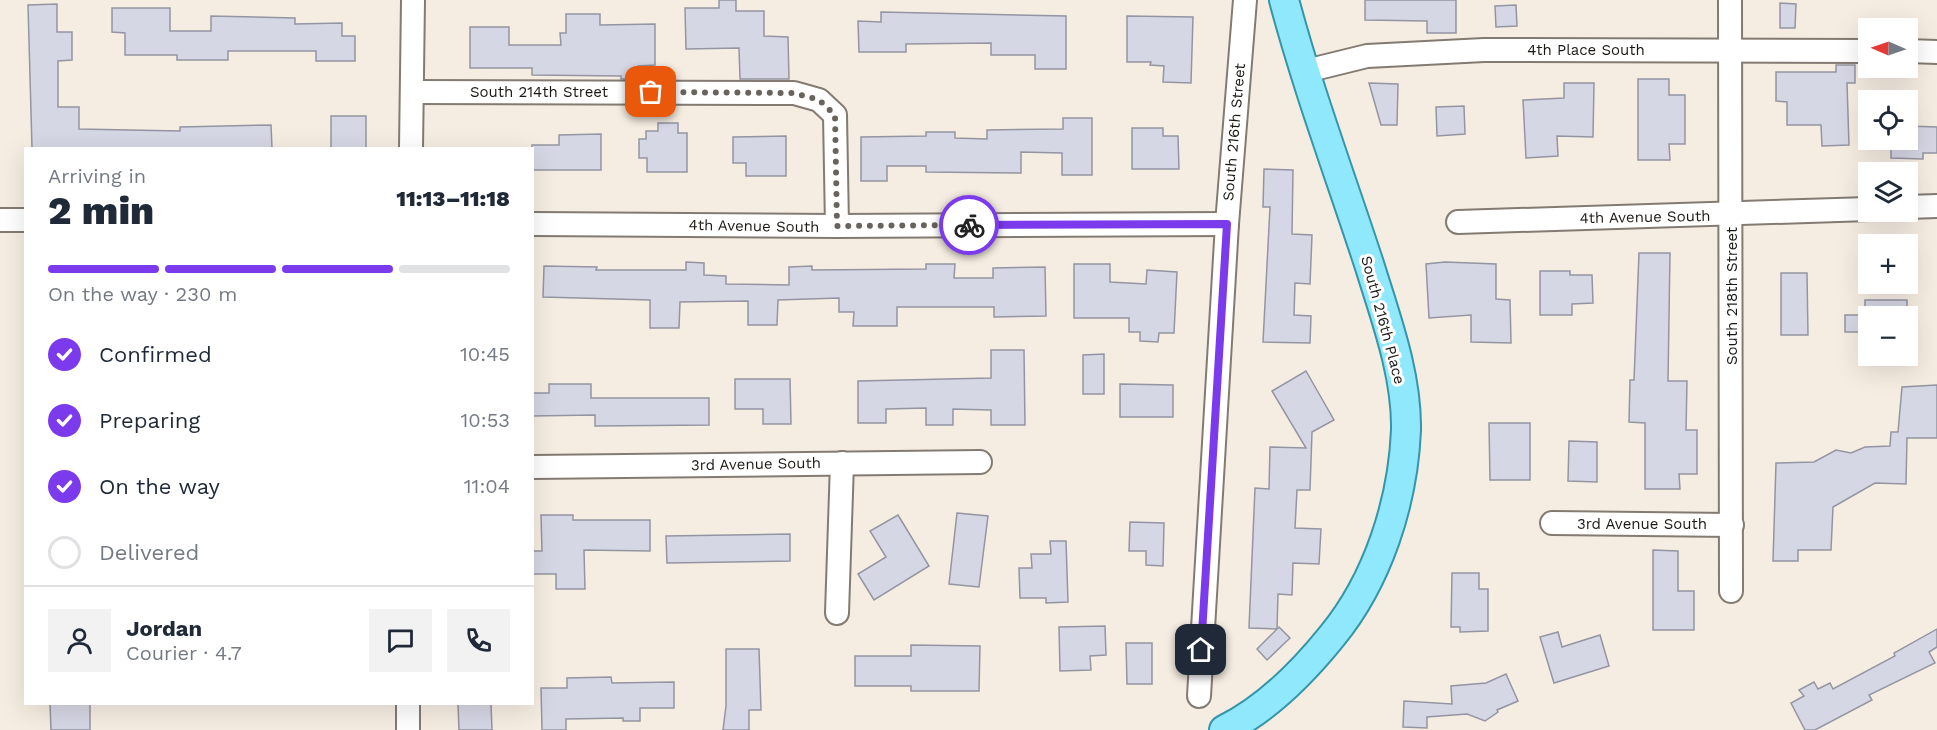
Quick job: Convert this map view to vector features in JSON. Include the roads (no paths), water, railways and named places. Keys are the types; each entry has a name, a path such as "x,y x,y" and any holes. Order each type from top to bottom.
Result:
{"main road":[{"name":"South 216th Place","path":"1224,730 1294,680 1344,622 1364,589 1389,526 1401,469 1406,430 1403,389 1388,324 1284,0"}],"street":[{"path":"411,147 413,0"},
{"name":"South 216th Street","path":"1199,696 1227,224 1245,0"},
{"name":"South 218th Street","path":"1730,0 1731,591"},
{"name":"4th Place South","path":"1306,71 1367,56 1484,50 1858,51"},
{"path":"1918,51 1937,52"},
{"name":"South 214th Street","path":"412,92 794,93 819,100 835,115 837,226"},
{"path":"1918,207 1937,206"},
{"name":"4th Avenue South","path":"1458,222 1858,209"},
{"path":"0,220 24,220"},
{"name":"4th Avenue South","path":"534,224 837,226 1227,224"},
{"name":"3rd Avenue South","path":"534,467 980,462"},
{"path":"837,613 842,463"},
{"name":"3rd Avenue South","path":"1552,523 1732,525"},
{"path":"408,705 408,730"}]}
